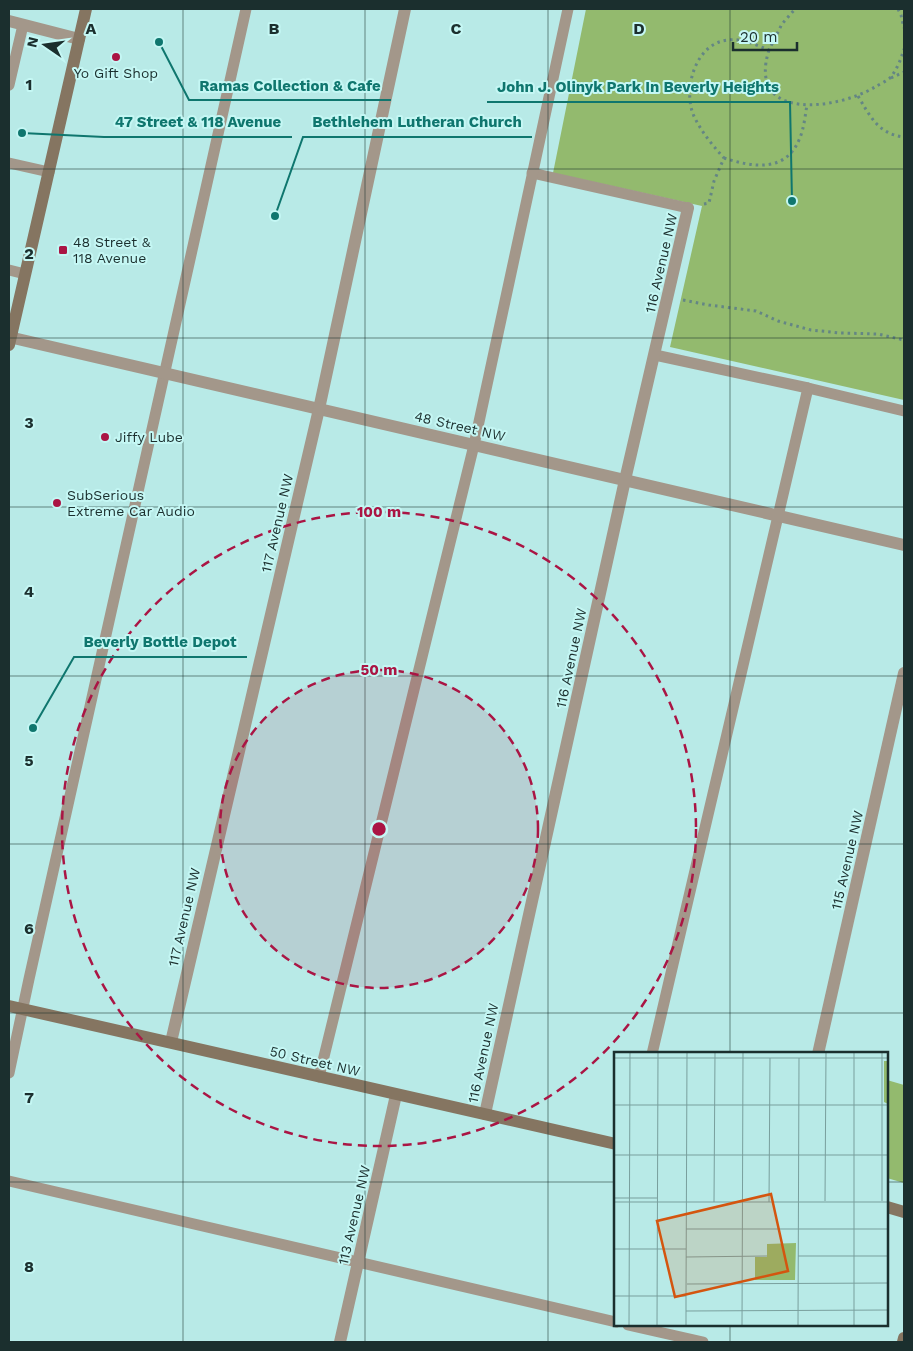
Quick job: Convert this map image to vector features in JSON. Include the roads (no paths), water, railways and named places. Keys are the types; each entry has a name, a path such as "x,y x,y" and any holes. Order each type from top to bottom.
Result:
{"main road":[{"path":"9,340 26,274 86,9"},
{"name":"50 Street NW","path":"9,1006 614,1144"},
{"path":"888,1207 904,1212"},
{"path":"903,1342 904,1338"}],"street":[{"name":"117 Avenue NW","path":"171,1042 319,409 405,9"},
{"path":"9,21 79,39"},
{"name":"116 Avenue NW","path":"485,1114 625,480 688,208"},
{"name":"48 Street NW","path":"9,340 164,373 904,545"},
{"name":"115 Avenue NW","path":"818,1052 904,674"},
{"name":"113 Avenue NW","path":"340,1342 396,1095"}],"lane":[{"path":"9,1073 246,9"},
{"path":"319,1077 474,445 568,9"},
{"path":"9,85 23,24"},
{"path":"9,163 49,172"},
{"path":"532,173 688,208"},
{"path":"9,270 26,274"},
{"path":"655,355 904,411"},
{"path":"652,1052 808,388"},
{"path":"9,1181 614,1322"},
{"path":"632,1326 703,1342"}],"place":[{"name":"Ramas Collection & Cafe","path":"159,42"},
{"name":"Yo Gift Shop","path":"116,57"},
{"name":"47 Street & 118 Avenue","path":"22,133"},
{"name":"John J. Olinyk Park In Beverly Heights","path":"792,201"},
{"name":"Bethlehem Lutheran Church","path":"275,216"},
{"name":"48 Street & 118 Avenue","path":"63,250"},
{"name":"Jiffy Lube","path":"105,437"},
{"name":"SubSerious Extreme Car Audio","path":"57,503"},
{"name":"Beverly Bottle Depot","path":"33,728"}]}
